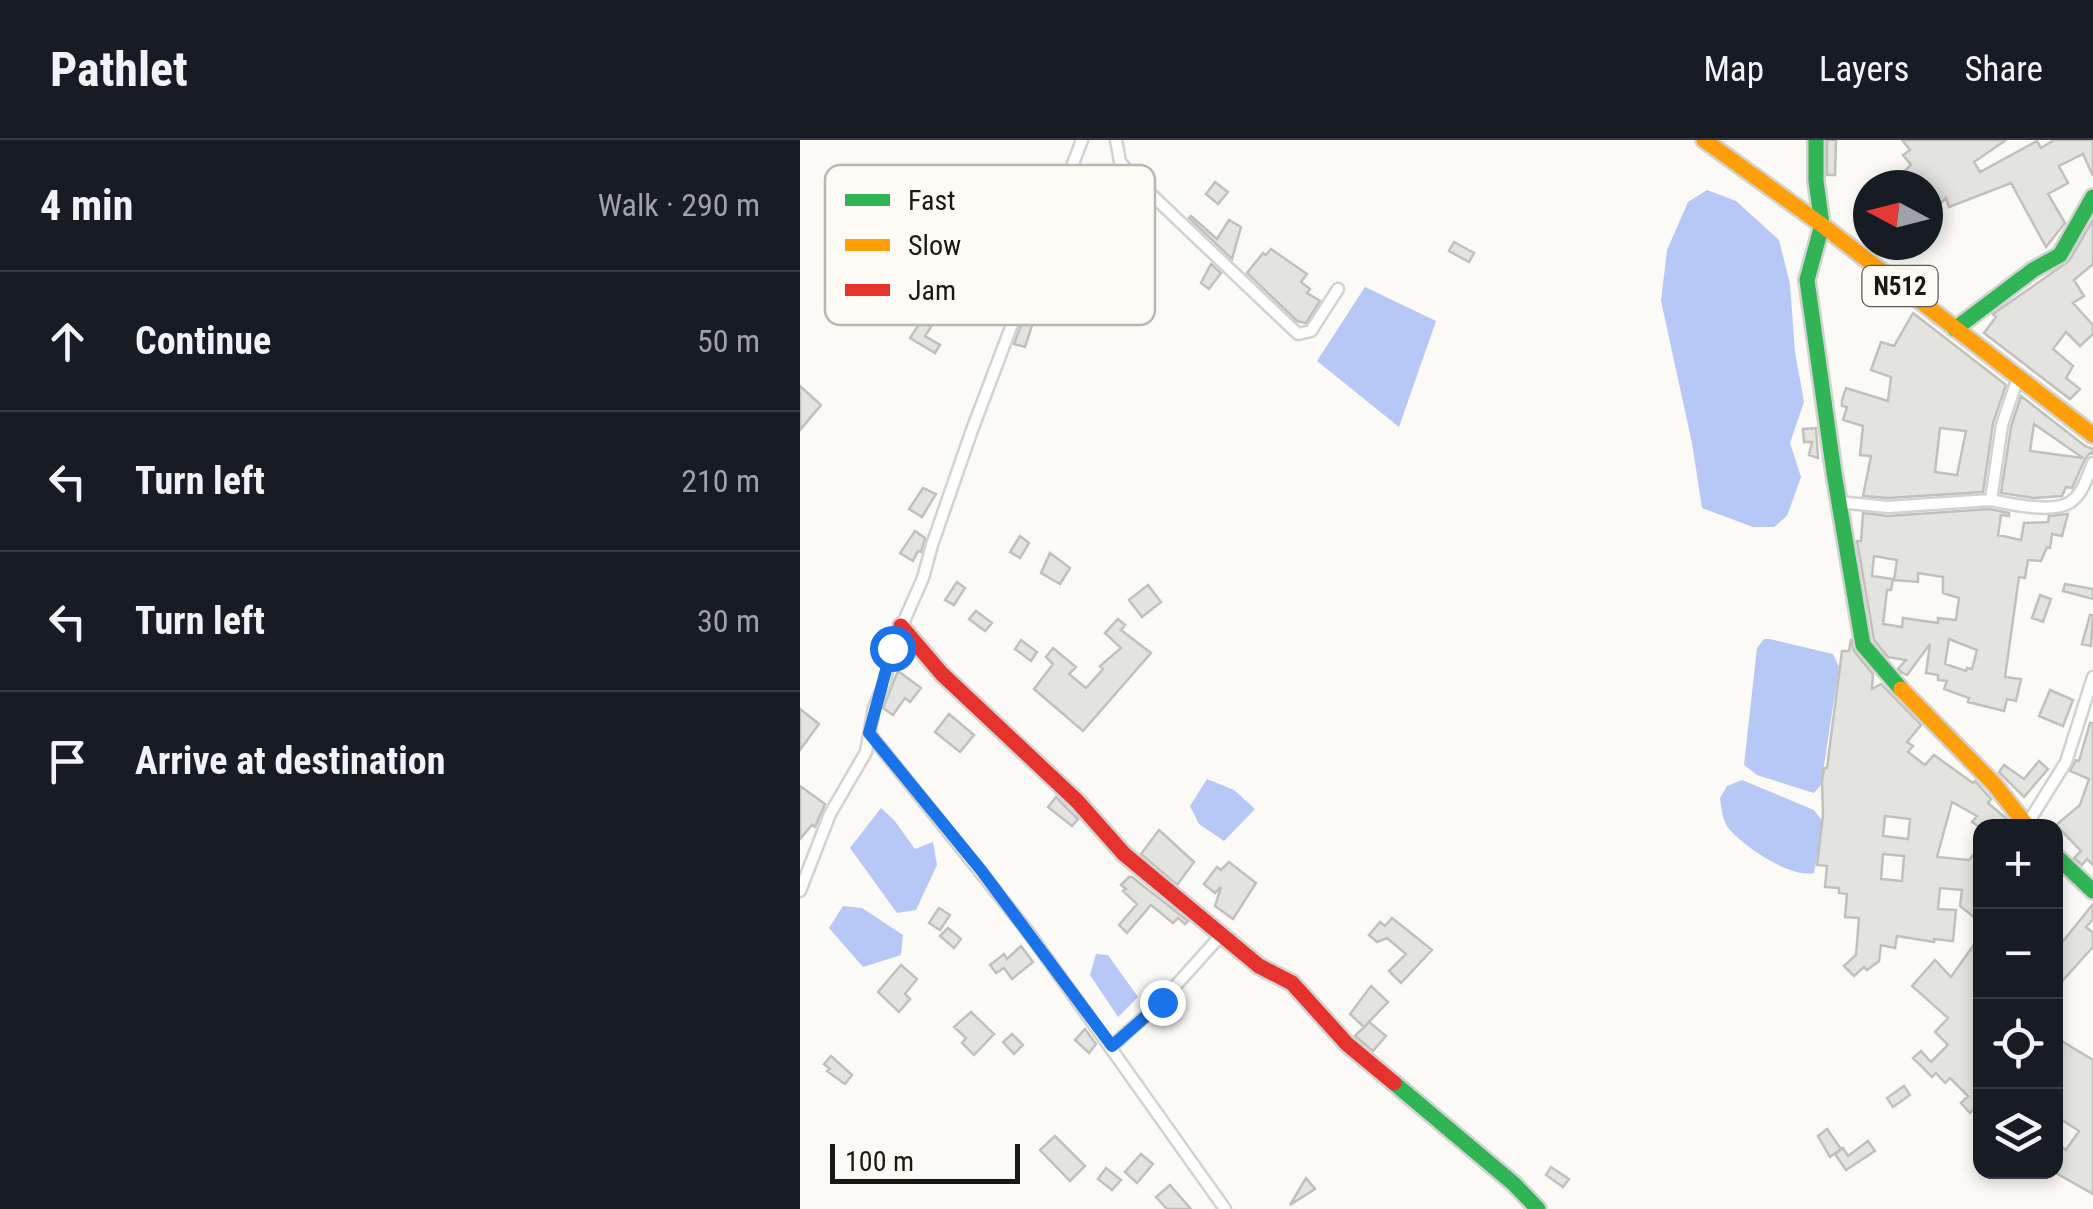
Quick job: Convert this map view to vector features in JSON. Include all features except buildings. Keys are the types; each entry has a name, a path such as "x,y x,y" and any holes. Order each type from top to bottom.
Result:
{"main road":[{"name":"N512","path":"1704,140 1822,225 2093,435"},
{"path":"1816,140 1822,225 1807,280 1838,502 1863,645 1994,784 2022,819"},
{"path":"1955,329 2033,270 2060,255 2093,197"},
{"path":"901,626 942,674 1077,801 1124,854 1259,966 1292,984 1347,1044 1514,1184 1538,1209"},
{"path":"2063,863 2093,891"}],"street":[{"path":"1073,165 1082,140"},
{"path":"1116,140 1122,165"},
{"path":"1155,199 1298,334 1311,331 1338,289"},
{"path":"800,892 830,814 866,752 874,708 901,626 924,578 932,545 1012,325"},
{"path":"1991,500 2002,426 2018,378"},
{"path":"1838,502 1888,508 1991,500 2020,506 2068,505 2077,497 2093,463"},
{"path":"2031,819 2066,762 2093,677"},
{"path":"869,733 981,870 1112,1046 1226,1209"},
{"path":"1112,1046 1162,1002 1223,933"}],"water":[{"path":"1707,190 1736,201 1779,240 1790,284 1795,352 1804,402 1790,443 1801,477 1787,516 1774,527 1753,527 1702,508 1661,301 1667,250 1688,202"},
{"path":"1365,287 1436,321 1399,427 1317,361"},
{"path":"1764,639 1833,654 1839,667 1821,785 1814,793 1757,775 1744,765 1757,648"},
{"path":"1207,779 1234,790 1255,809 1224,841 1199,824 1190,806"},
{"path":"1742,780 1814,810 1823,822 1814,873 1781,866 1729,829 1720,798 1727,786"},
{"path":"881,808 915,849 933,842 937,865 916,910 897,913 850,848"},
{"path":"843,906 862,908 903,935 901,955 863,967 829,928"},
{"path":"1096,954 1108,955 1138,997 1118,1017 1090,975"}],"traffic: fast":[{"path":"1816,140 1822,225 1807,280 1834,473 1863,645 1901,689"},
{"path":"1955,329 2033,270 2060,255 2093,197"},
{"path":"2063,863 2093,891"},
{"path":"1394,1083 1514,1184 1538,1209"}],"traffic: slow":[{"path":"1704,140 1822,225 2093,435"},
{"path":"1901,689 1994,784 2022,819"}],"traffic: jam":[{"path":"901,626 942,674 1077,801 1124,854 1259,966 1292,983 1347,1044 1394,1083"}],"route":[{"path":"892,648 869,733 981,870 1112,1046 1162,1002"}]}
